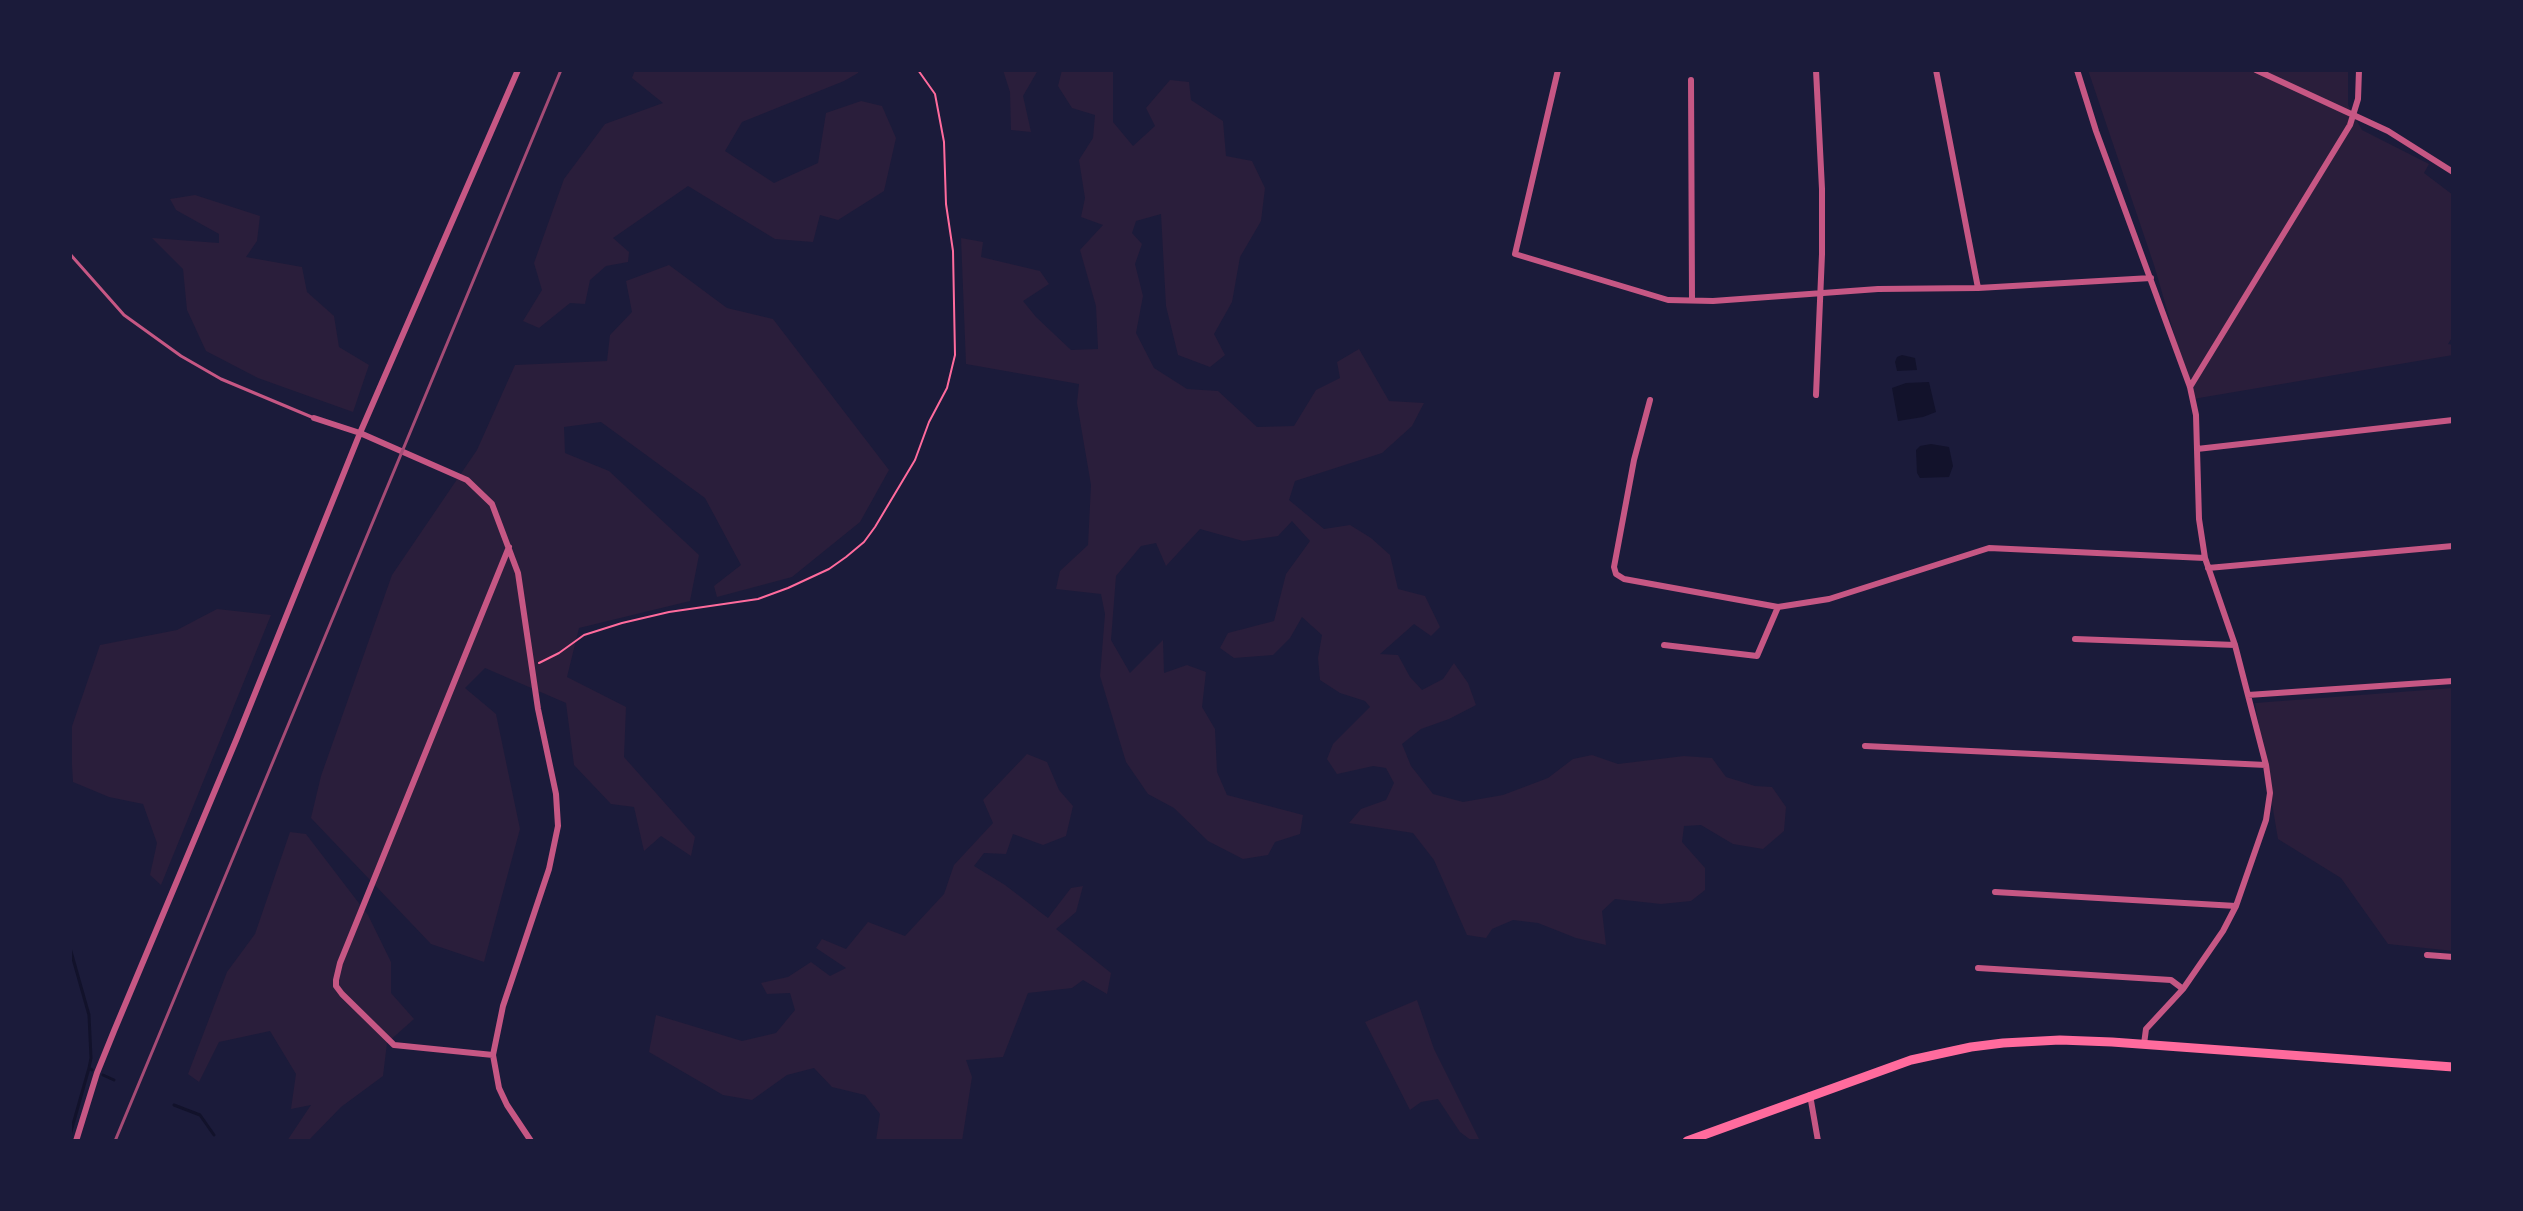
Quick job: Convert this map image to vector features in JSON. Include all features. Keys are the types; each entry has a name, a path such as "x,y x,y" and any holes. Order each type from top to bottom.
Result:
{"main road":[{"path":"1687,1141 1911,1060 1971,1047 2033,1040 2144,1044 2453,1067"}],"street":[{"path":"76,1141 97,1073 360,433 518,70"},
{"path":"1558,70 1515,254 1668,300 1713,301 1878,289 1978,288 2151,278"},
{"path":"1816,70 1822,189 1822,293 1816,395"},
{"path":"1936,70 1978,288"},
{"path":"2077,70 2096,131 2190,387 2196,415 2199,519 2205,558 2235,645 2266,765 2270,793 2266,820 2236,906 2223,931 2183,989 2146,1029 2144,1044"},
{"path":"2256,70 2388,131 2453,172"},
{"path":"2190,387 2350,125 2355,114 2359,70"},
{"path":"1691,80 1692,300"},
{"path":"1650,400 1634,460 1614,567 1616,574 1624,579 1778,607 1829,599 1989,548 2205,558"},
{"path":"314,418 360,433 467,480 492,504 518,573 531,667 556,794 558,826 549,869 503,1006 493,1055 499,1088 531,1141"},
{"path":"2197,449 2453,420"},
{"path":"2208,568 2453,546"},
{"path":"493,1055 394,1045 342,994 336,980 340,963 509,547"},
{"path":"1664,645 1757,656 1778,607"},
{"path":"2075,639 2235,645"},
{"path":"2248,695 2453,681"},
{"path":"1865,746 2266,765"},
{"path":"1995,892 2236,906"},
{"path":"2427,955 2453,957"},
{"path":"1978,968 2171,980 2183,989"},
{"path":"1810,1095 1818,1141"}],"lane":[{"path":"70,254 124,315 181,356 221,379 314,418"}],"path":[{"path":"531,667 559,653 584,635 622,623 669,612 758,599 788,588 829,569 864,542 875,527 915,460 929,422 947,388 955,355 953,251 946,204 944,142 935,94 918,70"}],"shaded area":[{"path":"635,70 859,70 844,81 742,122 725,151 774,183 818,163 826,113 861,101 882,106 896,138 884,191 838,220 820,215 813,242 775,239 688,186 613,238 629,252 628,262 606,266 590,280 585,304 570,303 539,328 523,321 542,290 534,263 564,179 605,124 663,103 632,78"},
{"path":"1003,70 1038,70 1023,96 1031,132 1011,130 1010,92"},
{"path":"1062,70 1113,70 1113,122 1133,146 1155,126 1146,108 1170,80 1189,82 1191,100 1223,121 1226,156 1252,161 1265,188 1261,221 1240,257 1232,302 1214,334 1225,355 1210,367 1178,355 1166,306 1161,214 1136,221 1132,233 1142,244 1135,264 1143,296 1136,333 1154,368 1187,389 1218,391 1257,427 1294,426 1316,390 1340,378 1337,362 1359,349 1389,401 1424,403 1412,426 1382,453 1295,481 1289,500 1324,529 1350,525 1371,538 1390,555 1398,589 1425,596 1440,627 1431,636 1414,624 1380,654 1398,655 1410,677 1422,690 1443,679 1454,663 1468,683 1476,705 1421,729 1402,744 1411,766 1433,794 1463,802 1503,795 1548,778 1573,759 1592,755 1618,764 1684,756 1712,758 1726,777 1755,786 1772,787 1786,807 1784,831 1763,849 1733,844 1701,825 1684,826 1682,842 1705,868 1705,890 1691,901 1661,904 1615,899 1602,911 1606,945 1576,938 1538,923 1513,920 1492,929 1486,938 1467,935 1434,860 1413,833 1349,823 1361,809 1386,800 1394,783 1386,768 1373,766 1337,774 1327,759 1333,744 1370,707 1365,701 1340,693 1320,680 1318,658 1322,635 1302,617 1290,638 1273,655 1234,658 1220,648 1228,633 1274,621 1286,574 1310,541 1292,521 1278,536 1243,541 1200,529 1166,566 1156,543 1141,546 1116,576 1111,640 1130,673 1163,640 1164,673 1187,665 1206,672 1202,707 1215,729 1217,772 1227,795 1303,815 1300,834 1275,842 1268,855 1243,859 1208,841 1174,808 1148,794 1126,762 1100,676 1105,614 1101,594 1056,589 1060,571 1088,545 1091,485 1077,403 1079,384 966,364 961,238 983,242 981,257 1040,271 1049,284 1023,301 1071,350 1098,349 1096,306 1080,250 1103,225 1081,217 1085,198 1079,160 1093,138 1095,115 1072,108 1058,86"},
{"path":"2088,70 2348,70 2348,105 2362,130 2429,164 2424,173 2453,195 2453,336 2448,344 2453,345 2453,355 2193,399 2154,265"},
{"path":"195,195 260,216 257,241 246,257 302,267 307,292 334,316 339,347 369,365 353,412 258,378 206,351 187,310 183,269 152,238 219,243 219,234 176,210 170,199"},
{"path":"669,265 727,308 773,319 889,470 860,522 792,577 717,597 714,586 741,565 705,498 601,422 564,427 565,453 609,471 699,555 690,601 579,628 567,677 626,707 624,757 695,837 691,856 661,836 644,851 634,807 611,804 574,765 566,703 485,668 465,688 496,714 520,829 484,962 431,944 311,818 321,776 392,575 477,450 515,365 607,361 610,335 632,312 626,281"},
{"path":"1902,355 1915,358 1917,370 1897,371 1895,362"},
{"path":"1929,382 1936,412 1898,421 1892,388 1906,383"},
{"path":"1931,444 1949,447 1953,466 1949,477 1920,478 1917,473 1916,450"},
{"path":"217,609 271,615 161,885 150,875 157,843 143,804 109,797 73,782 70,732 100,645 177,630"},
{"path":"2453,688 2453,951 2388,944 2341,878 2278,839 2255,703"},
{"path":"1027,754 1047,762 1059,790 1073,806 1066,836 1043,845 1013,834 1006,854 984,853 974,866 1048,918 1071,888 1083,886 1076,912 1056,929 1111,973 1107,994 1083,980 1072,988 1028,993 1003,1057 966,1060 972,1077 962,1141 876,1141 880,1114 865,1095 832,1087 814,1068 787,1075 752,1100 723,1095 649,1052 656,1015 742,1041 776,1033 795,1010 790,993 767,994 761,983 788,977 811,962 830,976 846,968 816,948 822,939 846,949 868,922 905,936 944,894 954,865 993,823 983,800"},
{"path":"290,832 306,834 368,915 391,962 391,993 414,1019 387,1043 383,1076 341,1107 308,1141 287,1141 311,1105 291,1109 296,1074 270,1031 219,1042 199,1082 188,1074 227,972 255,934"},
{"path":"1417,1000 1434,1049 1480,1141 1472,1141 1460,1132 1438,1099 1421,1102 1410,1110 1365,1022"}],"waterway":[{"path":"70,948 89,1015 89,1068 92,1070"},
{"path":"70,1135 89,1068"},
{"path":"103,1075 114,1080"},
{"path":"174,1105 200,1115 214,1135"}],"railway":[{"path":"115,1141 561,70"}]}
